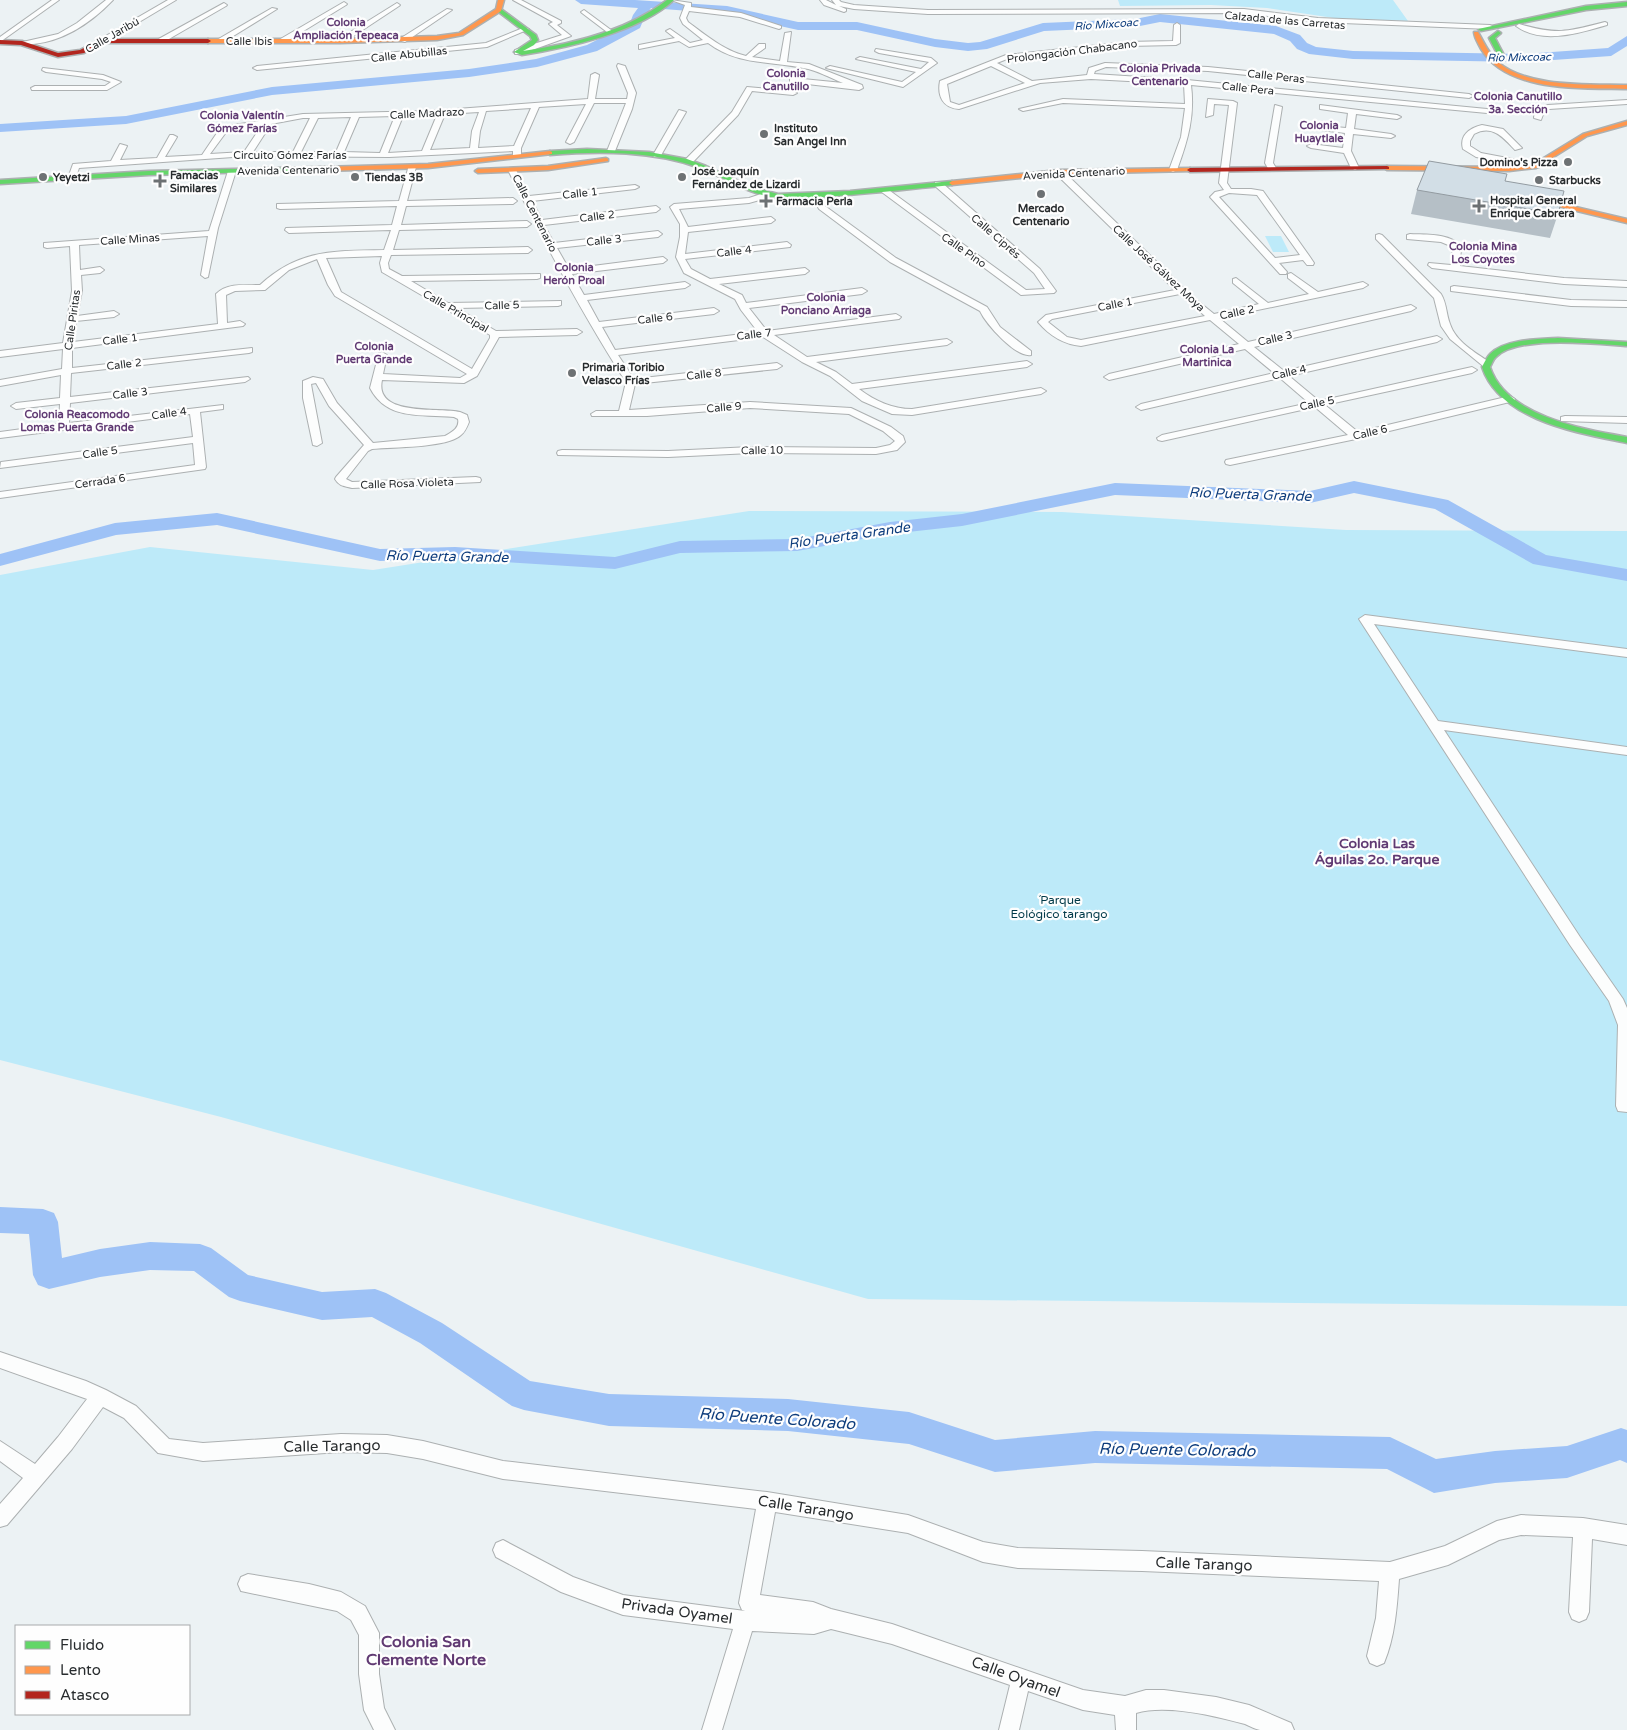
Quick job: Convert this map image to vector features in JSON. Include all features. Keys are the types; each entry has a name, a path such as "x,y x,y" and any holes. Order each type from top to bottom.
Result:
{"main road":[{"path":"518,52 528,53 557,49 640,21 670,2"},
{"path":"500,5 536,40 532,44 518,50 518,52"},
{"name":"Calle Ibis","path":"101,41 340,41 437,38 461,34 476,26 500,5"},
{"name":"Calzada de las Carretas","path":"1494,33 1586,8 1627,6"},
{"name":"Calzada de las Carretas","path":"1494,33 1591,11 1627,6"},
{"path":"1499,62 1494,33 1480,29 1478,37 1499,62 1508,71 1537,79 1627,87"},
{"path":"0,41 22,43 41,51 58,55"},
{"name":"Calle Jaribú","path":"58,55 82,52 101,41"},
{"path":"1499,62 1540,76 1627,82"},
{"path":"1520,180 1529,166 1574,132 1627,118"},
{"path":"1529,166 1585,135 1627,123"},
{"name":"Avenida Centenario","path":"441,168 462,161 517,152 581,150 610,151 635,155"},
{"name":"Avenida Centenario","path":"0,182 72,178 441,168 512,170 558,167 635,155 657,155 689,161 747,189 767,195 819,199 882,190 1059,172 1529,166"},
{"path":"1410,168 1458,180"},
{"path":"1431,168 1479,180"},
{"name":"Avenida Centenario","path":"0,187 231,174 246,171 411,170"},
{"path":"1627,214 1528,192 1627,221"},
{"path":"1627,344 1520,342 1496,351 1486,364 1491,380 1510,399 1536,414 1561,424 1627,440"},
{"path":"1627,350 1531,348 1512,351 1502,357 1499,365 1500,373 1509,387 1533,404 1564,419 1627,434"}],"street":[{"path":"0,41 56,0"},
{"path":"22,43 45,41 64,35 110,0"},
{"name":"Calle Jaribú","path":"101,41 172,0"},
{"path":"516,0 558,22 552,24 567,36 518,52"},
{"name":"Calzada de las Carretas","path":"823,0 826,4 840,9 873,13 928,15 1244,14 1316,24 1442,29 1478,37"},
{"name":"Calzada de las Carretas","path":"835,0 844,6 928,12 1244,11 1318,20 1494,33"},
{"path":"670,2 688,7 740,15 779,27"},
{"path":"281,41 344,4"},
{"path":"159,41 224,5"},
{"path":"340,41 397,6"},
{"path":"688,7 683,18 685,23 720,49 746,59 817,69 859,88 793,80"},
{"path":"219,41 274,9"},
{"path":"402,40 449,10"},
{"path":"584,12 613,30"},
{"path":"1519,26 1542,34 1559,35 1605,24"},
{"name":"Prolongación Chabacano","path":"953,107 945,101 943,82 1006,58 1127,44 1176,43 1177,25"},
{"name":"Calle Abubillas","path":"258,68 488,45 525,29"},
{"path":"670,31 689,45 708,41"},
{"path":"783,63 789,33"},
{"path":"642,47 680,39"},
{"path":"746,59 762,46"},
{"path":"817,69 827,68 903,84 933,62 879,51"},
{"path":"40,79 58,55"},
{"path":"860,59 922,71"},
{"path":"992,64 1030,83"},
{"name":"Calle Peras","path":"1091,77 1092,70 1105,65 1180,68 1469,96"},
{"path":"610,151 632,93 621,66"},
{"path":"570,142 591,102 595,75"},
{"path":"104,77 117,82 107,88 40,79 104,77"},
{"name":"Calle Pera","path":"953,107 959,107 1030,83 1050,79 1091,77 1187,82 1487,111"},
{"path":"1173,170 1188,128 1190,109 1187,82"},
{"path":"689,161 735,113 750,89 793,93"},
{"name":"Calle Madrazo","path":"204,157 224,129 268,122 315,116 442,112 630,101"},
{"path":"1023,109 1063,101 1190,109 1220,117 1225,169 1223,182 1229,191"},
{"path":"1538,118 1541,110 1548,107 1627,102"},
{"path":"517,152 535,107"},
{"path":"1272,168 1269,163 1278,107"},
{"path":"1323,107 1397,116"},
{"path":"474,151 476,131 483,110"},
{"path":"1352,111 1347,151 1355,168"},
{"path":"425,153 442,112"},
{"path":"657,155 682,112"},
{"path":"383,155 400,114"},
{"path":"340,154 356,115"},
{"path":"296,153 315,116"},
{"path":"246,171 248,156 268,122"},
{"path":"1314,127 1391,136"},
{"path":"1518,148 1501,131 1495,129 1476,129 1468,133 1465,140 1466,147 1479,155 1529,166"},
{"path":"159,160 173,137"},
{"path":"114,164 123,146"},
{"path":"1310,146 1347,151"},
{"name":"Circuito Gómez Farías","path":"72,178 76,166 204,157 296,153 383,155 474,151 517,152"},
{"path":"86,158 84,162 102,161 101,165"},
{"path":"387,254 411,170"},
{"name":"Calle Centenario","path":"512,170 551,246 612,353 632,382"},
{"name":"Calle José Gálvez Moya","path":"1059,172 1182,291 1356,436"},
{"path":"204,275 213,232 231,174"},
{"name":"Calle Ciprés","path":"938,184 1037,271 1052,290"},
{"name":"Calle 1","path":"525,198 636,187"},
{"name":"Calle Pino","path":"882,190 1024,294 1052,290"},
{"path":"1273,261 1308,260 1260,193 1229,191 1218,194 1214,198 1273,261 1287,274 1316,295"},
{"path":"767,195 749,200 674,207 684,224 685,230 680,257 687,271 740,297 744,306 764,333 805,360 833,374 866,399 896,412 912,412 1041,392"},
{"path":"819,199 893,260 984,309 987,318 1000,332 1028,353"},
{"path":"280,206 513,201"},
{"name":"Calle 2","path":"538,223 656,209"},
{"path":"685,230 771,220"},
{"path":"289,230 527,224"},
{"name":"Calle Minas","path":"47,245 213,232"},
{"name":"Calle 3","path":"551,246 658,234"},
{"path":"1410,236 1447,241 1455,244 1455,268"},
{"path":"1380,237 1442,302 1446,326 1452,335 1486,364"},
{"name":"Calle Piritas","path":"64,427 68,345 77,291 74,243"},
{"name":"Calle 4","path":"680,257 787,245"},
{"path":"223,326 221,294 224,291 229,289 262,288 276,273 303,259 320,255 528,250"},
{"name":"Calle Principal","path":"387,254 384,264 385,270 494,334 495,338 474,374"},
{"path":"320,255 326,267 330,283 338,294 474,374 468,379 461,381 378,377"},
{"path":"566,272 662,260"},
{"path":"1432,265 1565,285 1627,284"},
{"path":"76,273 100,270"},
{"path":"710,282 805,271"},
{"path":"400,279 537,276"},
{"path":"1236,281 1266,306"},
{"name":"Calle 2","path":"1081,343 1363,285"},
{"path":"581,298 685,286"},
{"path":"1454,289 1571,303 1627,304"},
{"path":"744,306 862,291"},
{"name":"Calle 1","path":"1081,343 1067,341 1057,336 1043,322 1049,317 1182,291"},
{"name":"Calle 5","path":"447,306 558,303"},
{"name":"Calle 3","path":"1110,378 1411,308"},
{"name":"Calle 6","path":"597,325 714,311"},
{"path":"72,319 114,314"},
{"name":"Calle 7","path":"612,353 896,317"},
{"name":"Calle 1","path":"0,354 240,324"},
{"path":"494,334 577,332"},
{"name":"Calle 4","path":"1141,407 1437,339"},
{"path":"805,360 947,342"},
{"name":"Calle 2","path":"0,383 66,371 249,350"},
{"path":"340,479 364,449 370,446 455,436 460,431 464,422 463,417 456,414 404,410 389,406 376,394 374,388 382,355"},
{"path":"851,387 1027,364"},
{"name":"Calle 8","path":"632,382 776,366"},
{"name":"Calle 5","path":"1162,438 1472,370"},
{"name":"Calle 3","path":"16,406 245,379"},
{"path":"317,443 316,429 306,391 306,383 313,380 320,381 333,404 370,446"},
{"path":"623,414 632,382"},
{"name":"Calle 6","path":"1230,462 1356,436 1510,399"},
{"name":"Calle 9","path":"596,414 623,414 750,405 851,411"},
{"name":"Calle 4","path":"0,435 219,407"},
{"path":"195,410 198,439"},
{"name":"Calle 10","path":"562,452 668,454 751,450 876,451 894,448 900,442 899,438 868,418 851,411"},
{"path":"1564,419 1627,420"},
{"name":"Calle 5","path":"1,465 198,439"},
{"name":"Cerrada 6","path":"0,495 201,467 198,439"},
{"name":"Calle Rosa Violeta","path":"340,479 344,483 352,485 476,480"},
{"path":"1627,653 1365,619 1575,942 1616,1000 1627,1025 1624,1106 1627,1106"},
{"path":"1435,725 1627,751"},
{"name":"Calle Tarango","path":"0,1360 86,1389 100,1396 130,1412 165,1447 203,1452 341,1443 387,1444 423,1450 503,1470 767,1501 908,1524 983,1552 1018,1558 1142,1561 1390,1572 1448,1555 1497,1531 1521,1525 1583,1528 1627,1535"},
{"path":"0,1518 37,1477 100,1396"},
{"path":"0,1450 37,1477"},
{"path":"712,1730 747,1612 767,1501"},
{"path":"1579,1612 1583,1528"},
{"name":"Privada Oyamel","path":"503,1550 568,1585 623,1605 747,1612"},
{"path":"1377,1656 1386,1618 1390,1572"},
{"path":"248,1584 309,1594 341,1602 358,1613 369,1633 368,1674 374,1710 385,1730"},
{"name":"Calle Oyamel","path":"747,1612 813,1612 831,1619 892,1634 940,1649 1022,1680 1083,1700 1126,1706 1146,1700 1216,1707 1249,1715 1284,1730"},
{"path":"1009,1730 1022,1680"},
{"path":"1126,1706 1126,1730"}],"green space":[{"path":"1118,0 1393,0 1408,21 1334,18 1267,8 1211,5 1120,6"},
{"path":"1265,236 1281,236 1289,252 1273,252"},
{"name":"´Parque Eológico tarango","path":"749,511 1062,512 1346,530 1627,531 1627,1306 868,1299 221,1117 0,1060 0,575 150,547 373,570"}],"building":[{"path":"1429,161 1507,174 1505,181 1564,191 1558,214 1417,190"}],"waterway":[{"name":"Río Mixcoac","path":"581,0 727,10 798,26 857,26 935,43 968,47 982,46 1043,27 1135,23 1160,18 1276,30 1295,38 1302,46 1314,51 1353,55 1523,58 1611,52 1627,40"},
{"path":"0,128 126,120 272,91 469,73 537,63 592,48 636,25 639,15 647,5"},
{"name":"Río Puerta Grande","path":"0,560 115,529 217,519 380,555 455,553 615,563 680,547 797,545 890,528 962,520 1115,489 1310,497 1354,487 1441,504 1540,560 1627,575"},
{"name":"Río Puente Colorado","path":"0,1220 43,1222 49,1275 100,1263 150,1256 200,1258 240,1287 322,1306 375,1303 431,1333 524,1395 609,1410 788,1415 909,1428 995,1456 1095,1447 1390,1453 1434,1476 1495,1467 1567,1462 1621,1444 1627,1447"}],"traffic: fast":[{"path":"499,10 533,35 535,40 532,44 517,52 522,53 579,42 622,28 658,10 671,0"},
{"path":"1481,29 1586,8 1627,4"},
{"path":"1498,33 1492,38 1503,59"},
{"path":"550,153 607,151 669,157 704,167 759,192 778,196 850,193 952,183"},
{"path":"0,182 149,173 322,169"},
{"path":"1627,344 1558,340 1522,343 1506,347 1494,354 1486,367 1490,379 1506,397 1537,416 1592,433 1627,440"}],"traffic: slow":[{"path":"208,41 340,41 437,38 461,34 499,10 501,0"},
{"path":"1476,33 1494,62 1511,73 1542,82 1578,86 1627,87"},
{"path":"1387,168 1509,169 1536,166 1585,135 1627,123"},
{"path":"322,169 428,166 550,153"},
{"path":"478,171 548,168 606,160"},
{"path":"952,183 1059,172 1190,170"},
{"path":"1533,199 1627,221"}],"traffic: jam":[{"path":"0,42 22,43 58,55 82,52 101,41 208,41"},
{"path":"1190,170 1387,168"}],"place":[{"name":"Instituto San Angel Inn","path":"764,134"},
{"name":"Domino's Pizza","path":"1568,162"},
{"name":"Yeyetzi","path":"43,177"},
{"name":"Tiendas 3B","path":"355,177"},
{"name":"José Joaquín Fernández de Lizardi","path":"682,177"},
{"name":"Starbucks","path":"1539,180"},
{"name":"Famacias Similares","path":"160,181"},
{"name":"Mercado Centenario","path":"1041,194"},
{"name":"Farmacia Perla","path":"766,201"},
{"name":"Hospital General Enrique Cabrera","path":"1479,206"},
{"name":"Primaria Toribio Velasco Frías","path":"572,373"}],"district":[{"name":"Colonia Ampliación Tepeaca","path":"346,28"},
{"name":"Colonia Privada Centenario","path":"1160,74"},
{"name":"Colonia Canutillo","path":"786,79"},
{"name":"Colonia Canutillo 3a. Sección","path":"1518,102"},
{"name":"Colonia Valentín Gómez Farías","path":"242,121"},
{"name":"Colonia Huaytlale","path":"1319,131"},
{"name":"Colonia Mina Los Coyotes","path":"1483,252"},
{"name":"Colonia Herón Proal","path":"574,273"},
{"name":"Colonia Ponciano Arriaga","path":"826,303"},
{"name":"Colonia Puerta Grande","path":"374,352"},
{"name":"Colonia La Martinica","path":"1207,355"},
{"name":"Colonia Reacomodo Lomas Puerta Grande","path":"77,420"},
{"name":"Colonia Las Águilas 2o. Parque","path":"1377,852"},
{"name":"Colonia San Clemente Norte","path":"426,1650"}]}
